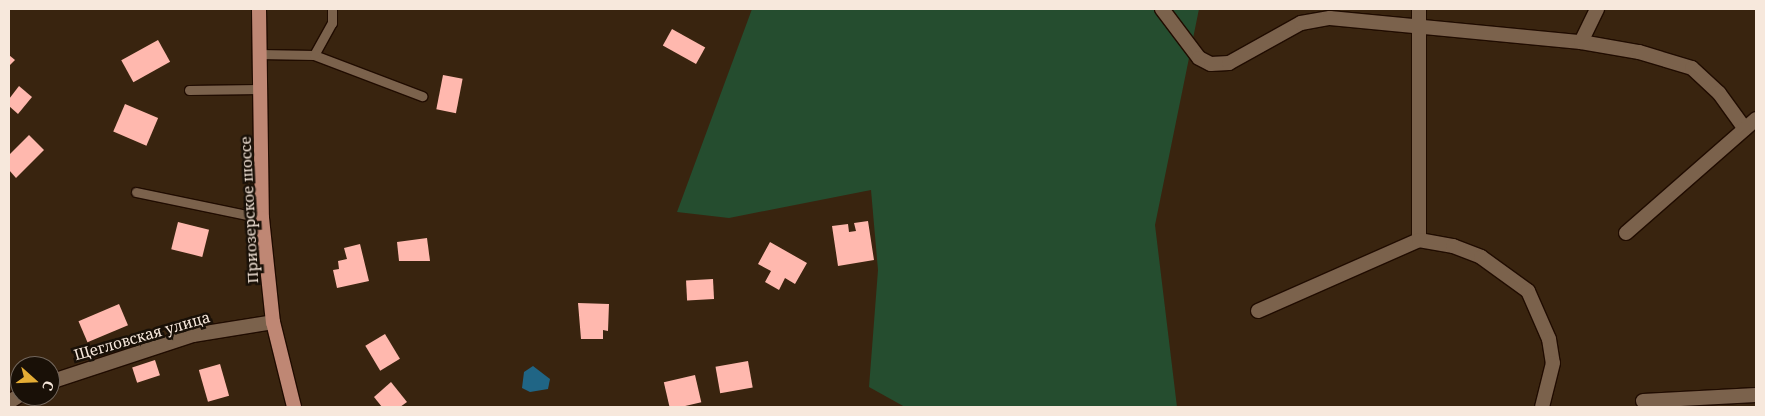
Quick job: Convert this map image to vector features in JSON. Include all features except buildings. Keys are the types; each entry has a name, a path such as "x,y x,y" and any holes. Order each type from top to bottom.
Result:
{"main road":[{"name":"Приозерское шоссе","path":"259,9 262,218 273,322 294,407"}],"street":[{"path":"1162,9 1199,58 1211,64 1229,63 1310,21 1354,18 1416,27 1581,42 1675,61 1692,68 1719,93 1744,129"},
{"path":"1419,9 1416,27 1419,240"},
{"path":"1581,42 1597,9"},
{"path":"1626,233 1756,119"},
{"path":"1258,311 1419,240 1481,257 1528,291 1544,322 1553,363 1542,407"},
{"name":"Щегловская улица","path":"60,379 193,335 273,322"},
{"path":"1643,401 1756,395"}],"lane":[{"path":"314,55 332,23 332,9"},
{"path":"260,54 314,55 422,96"},
{"path":"189,90 259,89"},
{"path":"136,192 262,218"}],"green space":[{"path":"752,9 1199,9 1155,225 1177,407 905,407 869,387 878,270 871,190 729,218 677,212"}],"water":[{"path":"533,366 550,379 548,389 530,392 522,388 524,372"}]}
